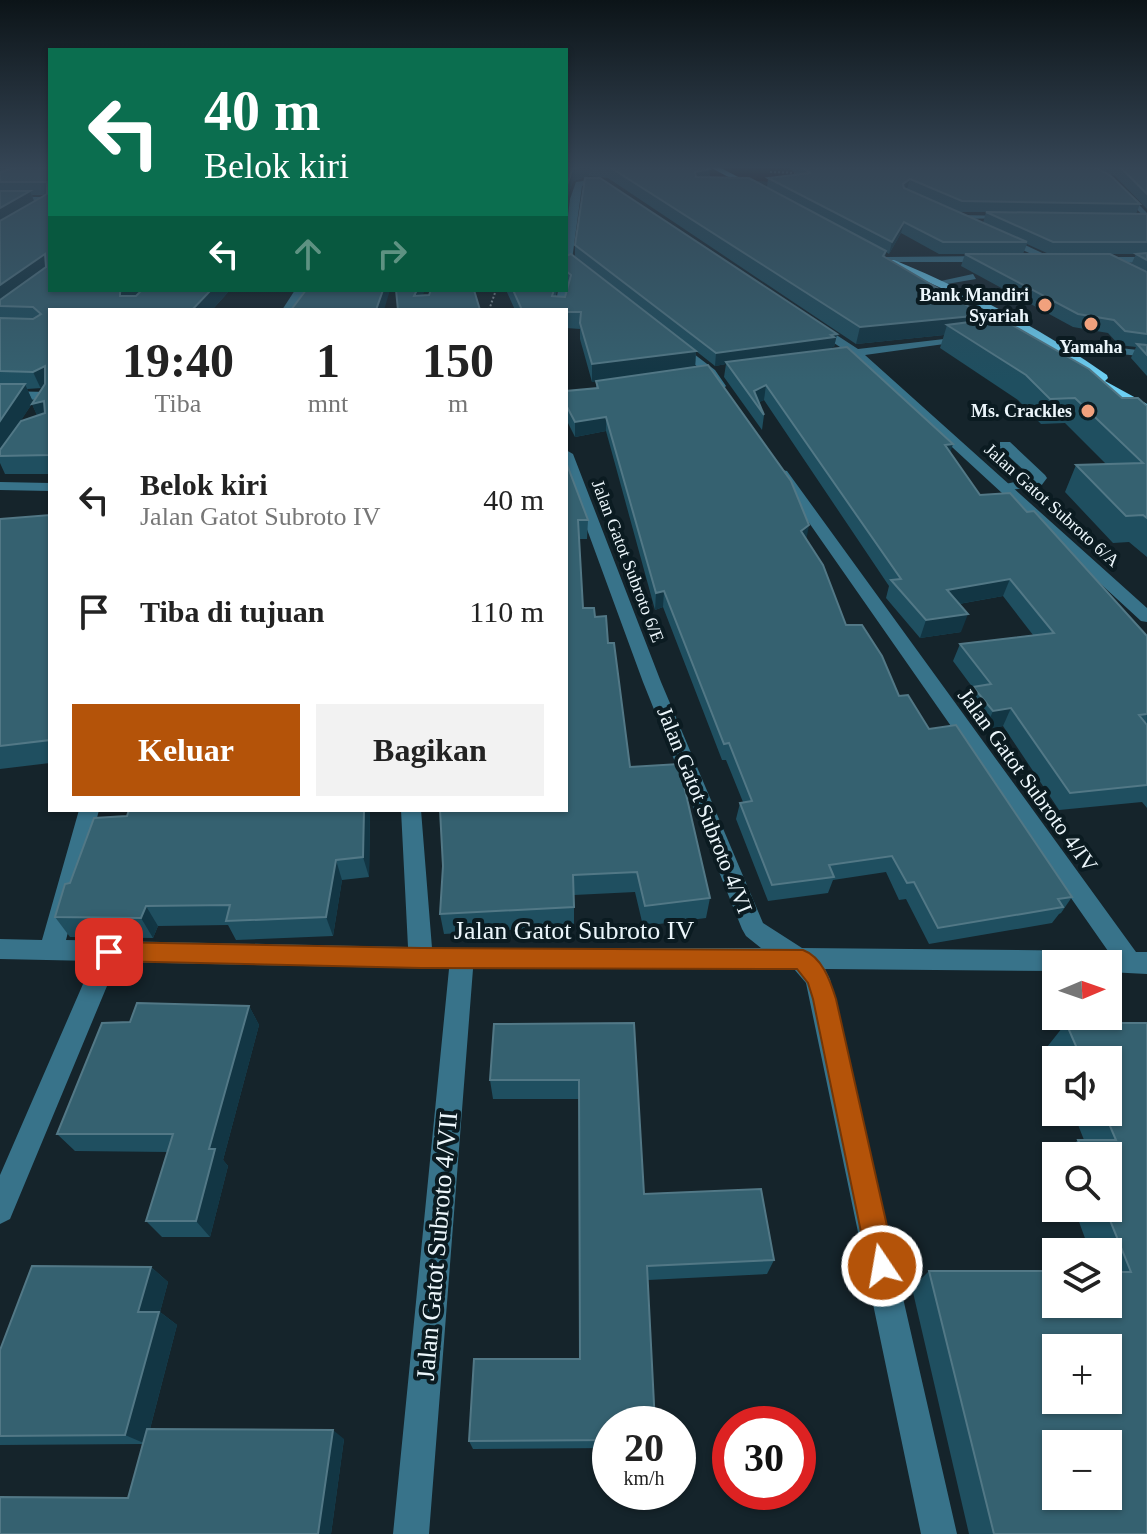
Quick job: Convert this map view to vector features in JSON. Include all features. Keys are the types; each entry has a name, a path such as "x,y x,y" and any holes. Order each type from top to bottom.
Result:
{"highway":[{"path":"872,252 941,282 1057,344 1129,398"},
{"path":"888,261 914,281 952,303"},
{"path":"1044,355 1147,409"}],"street":[{"path":"1004,238 1050,259"},
{"path":"888,261 1005,259"},
{"path":"1020,259 1064,259"},
{"path":"1078,260 1147,260"},
{"path":"1107,260 1134,275"},
{"path":"568,263 578,265"},
{"path":"941,282 973,277"},
{"name":"Jalan Gatot Subroto 6/A","path":"805,319 856,353 1147,617"},
{"path":"665,337 711,372 729,398"},
{"path":"827,357 974,337"},
{"path":"1057,344 1147,354"},
{"path":"0,395 48,393 37,414"},
{"path":"1005,445 1040,478 1036,483 1006,488"},
{"name":"Jalan Gatot Subroto 6/E","path":"568,459 652,682"},
{"name":"Jalan Gatot Subroto 4/IV","path":"773,461 887,625 1139,963"},
{"path":"0,486 48,487"},
{"name":"Jalan Gatot Subroto 4/VI","path":"652,682 754,929 777,948 803,959"},
{"path":"51,951 88,812"},
{"path":"411,812 421,958"},
{"name":"Jalan Gatot Subroto IV","path":"0,949 421,958 1139,963"},
{"path":"0,1209 109,952"},
{"name":"Jalan Gatot Subroto 4/VII","path":"411,1534 462,957"},
{"path":"803,959 818,979 825,999 939,1534"}],"building":[{"path":"0,238 48,238 48,292 120,292 120,296 136,296 140,292 209,292 194,308 48,308 48,455 0,456 0,450 21,421 45,413 44,401 32,404 45,384 45,366 33,372 0,371 0,318 33,319 41,314 33,307 0,306 0,300 46,267 45,254 0,285"},
{"path":"576,238 691,238 837,334 831,335 834,337 716,353 575,245"},
{"path":"720,238 861,238 886,251 883,256 983,315 860,327"},
{"path":"934,238 1017,238 1027,242 943,242"},
{"path":"1043,238 1147,238 1147,242 1053,242"},
{"path":"571,254 696,351 592,364 580,323 581,312 568,312 568,308 521,308 514,292 553,292 552,296 565,297 571,275 568,273 568,255"},
{"path":"965,254 1110,254 1147,272 1147,334 1125,331 1114,320 1078,314"},
{"path":"304,292 382,292 377,308 292,308"},
{"path":"396,292 416,292 414,296 429,295 430,292 475,292 479,308 398,308"},
{"path":"1000,318 1089,369 1122,398 1138,398 1147,406 1147,518 1143,515 1126,516 1076,465 1143,463 1075,398 1050,399 1026,375 947,325"},
{"path":"1137,344 1147,345 1147,355"},
{"path":"847,347 953,444 945,445 980,495 1010,493 1027,512 1034,511 1147,636 1147,714 1139,715 1147,725 1147,785 1070,793 1011,708 993,711 973,687 991,684 960,644 1054,633 1010,579 947,590 968,614 926,620 891,580 901,579 766,385 754,391 764,415 726,362"},
{"path":"708,365 791,481 809,525 801,531 823,565 846,625 862,625 882,656 899,696 908,695 929,729 956,725 1072,897 1058,899 1063,907 938,928 914,882 907,883 892,856 829,865 834,877 772,885 740,803 752,801 729,743 724,744 664,591 656,593 606,417 575,422 568,409 568,391 598,388 596,381"},
{"path":"0,384 25,384 0,421"},
{"path":"568,467 588,520 578,520 583,608 594,608 595,617 606,616 608,643 614,643 630,767 679,764 710,898 645,906 637,872 573,875 574,907 440,914 443,866 440,812 568,812"},
{"path":"48,515 48,740 0,746 0,519"},
{"path":"128,812 364,812 363,857 336,860 326,917 226,921 230,905 146,906 141,918 55,917 65,884 70,883 94,818 127,816"},
{"path":"137,1003 249,1006 209,1149 215,1149 196,1221 146,1221 173,1134 57,1134 102,1023 130,1022"},
{"path":"634,1023 644,1194 761,1189 774,1260 647,1266 654,1406 592,1406 592,1440 469,1441 474,1359 580,1359 579,1080 490,1080 494,1024"},
{"path":"1122,1023 1147,1023 1147,1534 994,1534 929,1271 1042,1271 1042,1318 1122,1318 1122,1272 1131,1272 1122,1250 1122,1238 1117,1238 1111,1222 1122,1222 1122,1142 1078,1140 1116,1140 1110,1126 1122,1126 1122,1046 1076,1046 1069,1030 1122,1030"},
{"path":"32,1266 151,1267 138,1312 159,1312 125,1435 0,1436 0,1350"},
{"path":"147,1429 333,1430 318,1534 0,1534 0,1497 128,1498"}],"place":[{"name":"Bank Mandiri Syariah","path":"1045,305"},
{"name":"Yamaha","path":"1091,324"},
{"name":"Ms. Crackles","path":"1088,411"}],"route":[{"path":"109,952 421,958 803,959 818,979 825,999 882,1266"}]}
